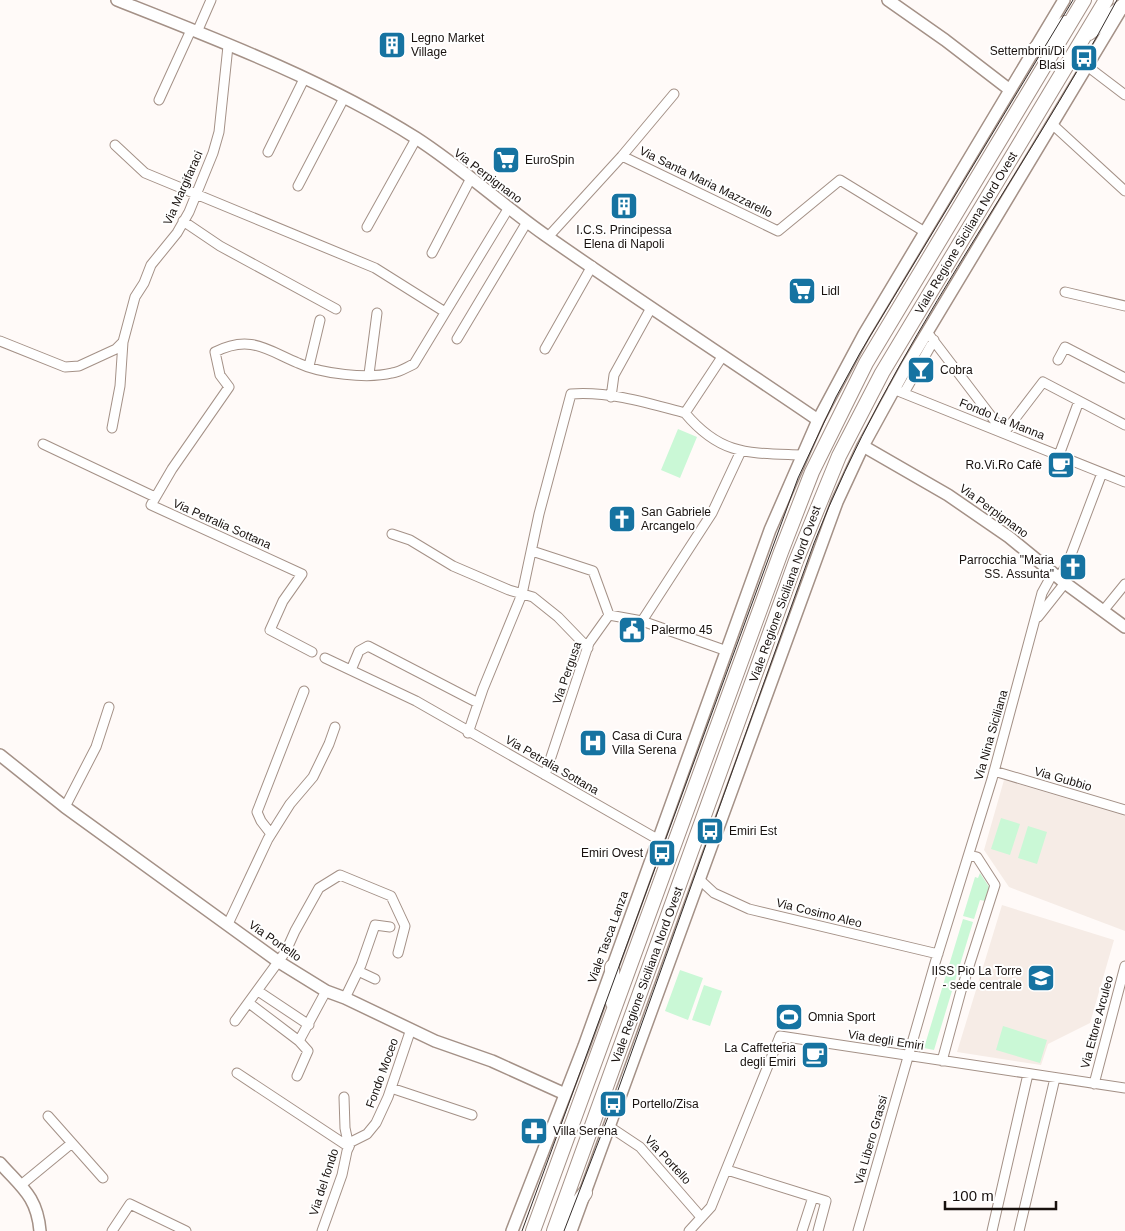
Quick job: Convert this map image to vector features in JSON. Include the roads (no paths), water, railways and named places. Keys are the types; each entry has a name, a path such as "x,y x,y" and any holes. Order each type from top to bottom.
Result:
{"main road":[{"name":"Viale Regione Siciliana Nord Ovest","path":"533,1231 784,544 816,463 884,332 1084,0"},
{"name":"Viale Regione Siciliana Nord Ovest","path":"554,1231 796,561 828,481 882,373 1106,0"},
{"path":"1084,36 1124,4"},
{"path":"1032,52 1077,13"},
{"path":"612,967 614,1011"},
{"path":"558,1231 585,1193"}],"street":[{"name":"Via Perpignano","path":"116,0 194,31 304,79 344,98 416,138 508,209 722,357 818,420"},
{"path":"159,100 211,0"},
{"path":"888,0 945,40 1010,90"},
{"path":"532,551 593,571 609,616 642,621 727,652 770,530 818,420 864,334 1064,0"},
{"name":"Viale Regione Siciliana Nord Ovest","path":"571,1231 837,502 864,446 899,391 1052,124 1124,4"},
{"name":"Via Margifaraci","path":"112,428 120,386 123,342 135,297 144,283 151,265 183,221 196,194 219,132 228,46"},
{"path":"1087,66 1125,95"},
{"path":"268,152 304,79"},
{"path":"548,237 622,156 674,94"},
{"path":"298,186 344,98"},
{"path":"1052,124 1125,191"},
{"path":"367,227 416,138"},
{"path":"115,145 145,172 375,268 445,312"},
{"name":"Via Santa Maria Mazzarello","path":"622,156 778,231 840,180 925,232"},
{"path":"432,254 470,180"},
{"path":"155,497 228,387 220,375 215,352 230,344 249,344 274,350 299,364 346,375 392,373 414,364 508,209"},
{"path":"183,221 220,246 336,308"},
{"path":"457,339 527,222"},
{"path":"545,349 592,266"},
{"path":"1065,292 1125,306"},
{"path":"611,396 614,375 651,308"},
{"path":"369,374 377,313"},
{"path":"309,366 320,320"},
{"path":"930,336 1004,433 1043,382 1125,425"},
{"path":"0,341 65,367 79,366 116,349 123,342"},
{"path":"1058,360 1065,347 1125,378"},
{"path":"685,413 722,357"},
{"name":"Fondo La Manna","path":"899,391 1125,482"},
{"path":"468,733 478,703 522,594 539,514 571,394 585,393 611,396 685,413 698,429 722,446 741,451 801,456"},
{"path":"1058,456 1079,401"},
{"name":"Via Petralia Sottana","path":"43,444 155,497 151,505 302,574 283,601 270,630 312,652"},
{"name":"Via Perpignano","path":"864,446 948,495 1009,537 1059,578 1125,627"},
{"path":"642,621 712,513 741,451"},
{"path":"1059,578 1069,560 1102,473"},
{"path":"392,534 410,540 453,566 533,597 558,617 588,648"},
{"name":"Via Nina Siciliana","path":"1034,621 1059,578"},
{"name":"Via Nina Siciliana","path":"908,1056 994,771 1042,593 1059,578"},
{"path":"1103,611 1125,584"},
{"name":"Via Pergusa","path":"545,775 588,648 609,616"},
{"path":"351,670 359,651 368,646 478,703"},
{"name":"Viale Tasca Lanza","path":"512,1231 565,1094 727,652"},
{"name":"Via Petralia Sottana","path":"325,658 416,701 468,733 528,764 659,840"},
{"path":"271,834 257,812 304,691"},
{"path":"66,807 96,747 109,707"},
{"path":"228,924 271,834 290,804 313,777 335,727"},
{"name":"Via Portello","path":"0,755 66,807 279,962 326,991 346,995 435,1041 492,1061 565,1094"},
{"name":"Via Gubbio","path":"994,771 1125,810"},
{"path":"942,1061 961,991 995,885 977,857 969,855"},
{"path":"235,1022 279,962 319,888 340,875 391,896 405,926 398,953"},
{"name":"Via Cosimo Aleo","path":"700,880 714,893 749,909 938,954"},
{"path":"346,995 358,971 375,925 390,927"},
{"name":"Via Ettore Arculeo","path":"1094,1084 1125,966"},
{"path":"358,971 375,979"},
{"path":"258,990 309,1026"},
{"path":"299,1041 309,1026 326,991"},
{"path":"249,1003 299,1041 308,1051 297,1076"},
{"name":"Fondo Moceo","path":"350,1144 367,1134 376,1123 391,1088 411,1029"},
{"name":"Via degli Emiri","path":"689,1231 711,1207 780,1036 1125,1088"},
{"name":"Via Libero Grassi","path":"858,1231 908,1056"},
{"path":"237,1073 350,1144"},
{"path":"992,1231 1028,1074"},
{"path":"1019,1231 1055,1078"},
{"path":"391,1088 472,1115"},
{"path":"344,1097 346,1137 350,1144"},
{"path":"48,1116 103,1178"},
{"name":"Via Portello","path":"610,1127 640,1147 702,1217"},
{"path":"21,1185 72,1143"},
{"name":"Via del fondo","path":"322,1231 342,1175 350,1144"},
{"path":"0,1162 24,1188 38,1212 40,1231"},
{"path":"727,1170 826,1201 818,1231"},
{"path":"802,1231 813,1196"},
{"path":"112,1231 130,1204 186,1231"}],"tram line":[{"path":"522,1231 798,478 836,397 860,353 1073,0"},
{"path":"564,1231 613,1104 814,543 845,471 917,334 1039,135 1117,0"}],"place":[{"name":"Legno Market Village","path":"392,45"},
{"name":"Settembrini/Di Blasi","path":"1084,58"},
{"name":"EuroSpin","path":"506,160"},
{"name":"I.C.S. Principessa Elena di Napoli","path":"624,206"},
{"name":"Lidl","path":"802,291"},
{"name":"Cobra","path":"921,370"},
{"name":"Ro.Vi.Ro Cafè","path":"1061,465"},
{"name":"San Gabriele Arcangelo","path":"622,519"},
{"name":"Parrocchia \"Maria SS. Assunta\"","path":"1073,567"},
{"name":"Palermo 45","path":"632,630"},
{"name":"Casa di Cura Villa Serena","path":"593,743"},
{"name":"Emiri Est","path":"710,831"},
{"name":"Emiri Ovest","path":"662,853"},
{"name":"IISS Pio La Torre - sede centrale","path":"1041,978"},
{"name":"Omnia Sport","path":"789,1017"},
{"name":"La Caffetteria degli Emiri","path":"815,1055"},
{"name":"Portello/Zisa","path":"613,1104"},
{"name":"Villa Serena","path":"534,1131"}]}
